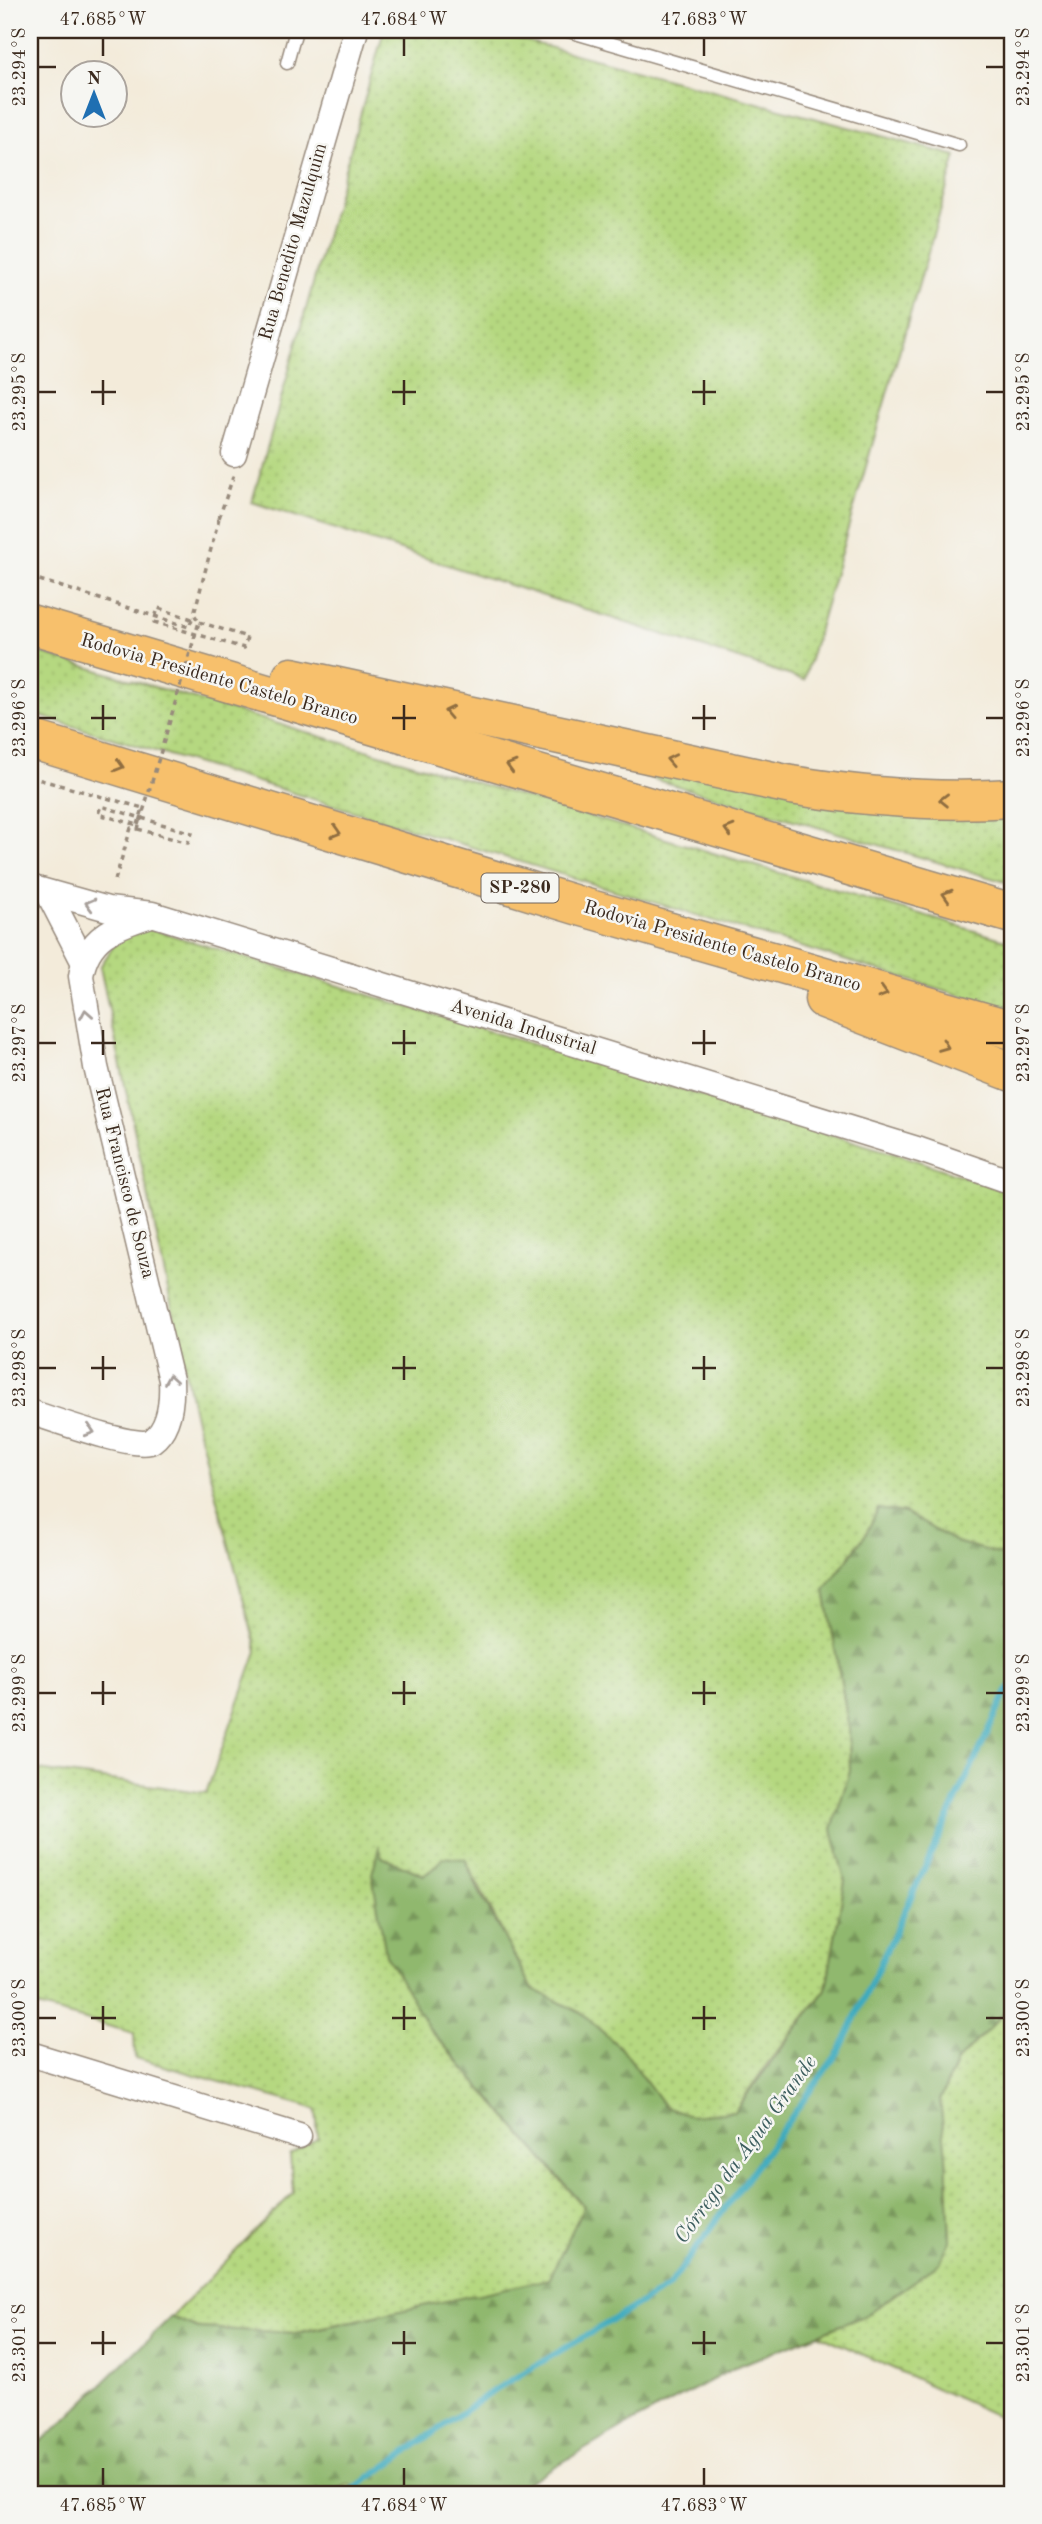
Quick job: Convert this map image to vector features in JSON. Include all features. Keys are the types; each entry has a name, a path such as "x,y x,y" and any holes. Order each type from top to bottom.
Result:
{"highway":[{"path":"39,627 304,680 792,785 902,799 946,801 1012,798"},
{"name":"Rodovia Presidente Castelo Branco","path":"39,627 1012,915"},
{"name":"Rodovia Presidente Castelo Branco","path":"41,744 583,907 1012,1030"},
{"path":"583,907 1012,1073"}],"street":[{"name":"Rua Benedito Mazulquim","path":"234,454 356,30"},
{"name":"Avenida Industrial","path":"39,890 108,909 152,914 920,1150 1012,1182"},
{"path":"39,890 83,961 99,939 108,932 122,924 152,914"},
{"name":"Rua Francisco de Souza","path":"30,1412 142,1444 152,1441 168,1417 171,1405 171,1380 96,1067 83,996 83,961"},
{"path":"30,2054 299,2136"}],"lane":[{"path":"287,63 296,30"},
{"path":"565,30 959,145"}],"path":[{"path":"30,577 189,627 192,619 158,608 154,622 244,648 247,637 199,622 194,614 219,518 233,477 234,454"},
{"path":"138,827 199,622"},
{"path":"30,777 142,808 138,827"},
{"path":"115,880 131,828 138,827 188,843 192,833 101,806 98,814 138,827"}],"green space":[{"path":"384,30 485,30 956,156 804,680 252,502"},
{"path":"30,650 1012,942 1012,1011 30,713"},
{"path":"520,740 1012,809 1012,884"},
{"path":"136,929 151,929 915,1160 1012,1193 1012,1558 956,1542 905,1513 878,1509 866,1534 825,1590 849,1728 850,1772 832,1829 845,1881 826,1989 767,2064 734,2112 690,2116 665,2107 624,2051 581,2013 531,1988 465,1859 437,1866 424,1875 382,1857 379,1849 428,2027 584,2207 549,2280 294,2333 198,2328 171,2317 293,2193 290,2155 318,2138 316,2109 135,2058 134,2033 30,2005 30,1769 206,1793 257,1651 194,1413 100,967 118,939"},
{"path":"878,1509 905,1513 956,1542 1012,1558 1012,2005 957,2061 940,2100 950,2241 939,2263 866,2315 738,2366 507,2494 371,2494 349,2484 329,2494 30,2494 30,2450 55,2430 171,2317 198,2328 297,2333 549,2279 584,2206 428,2027 386,1955 372,1874 379,1847 382,1857 424,1875 437,1866 442,1857 465,1859 531,1988 581,2013 624,2051 665,2107 690,2116 734,2112 826,1989 845,1881 832,1829 850,1771 849,1728 825,1590 866,1534"},
{"path":"1012,2005 1012,2423 818,2334 866,2315 950,2241 940,2101 957,2061"},
{"path":"349,2484 371,2494 329,2494"}],"waterway":[{"name":"Córrego da Água Grande","path":"347,2494 491,2392 668,2287 840,2050 1008,1689 1012,1686"}]}
